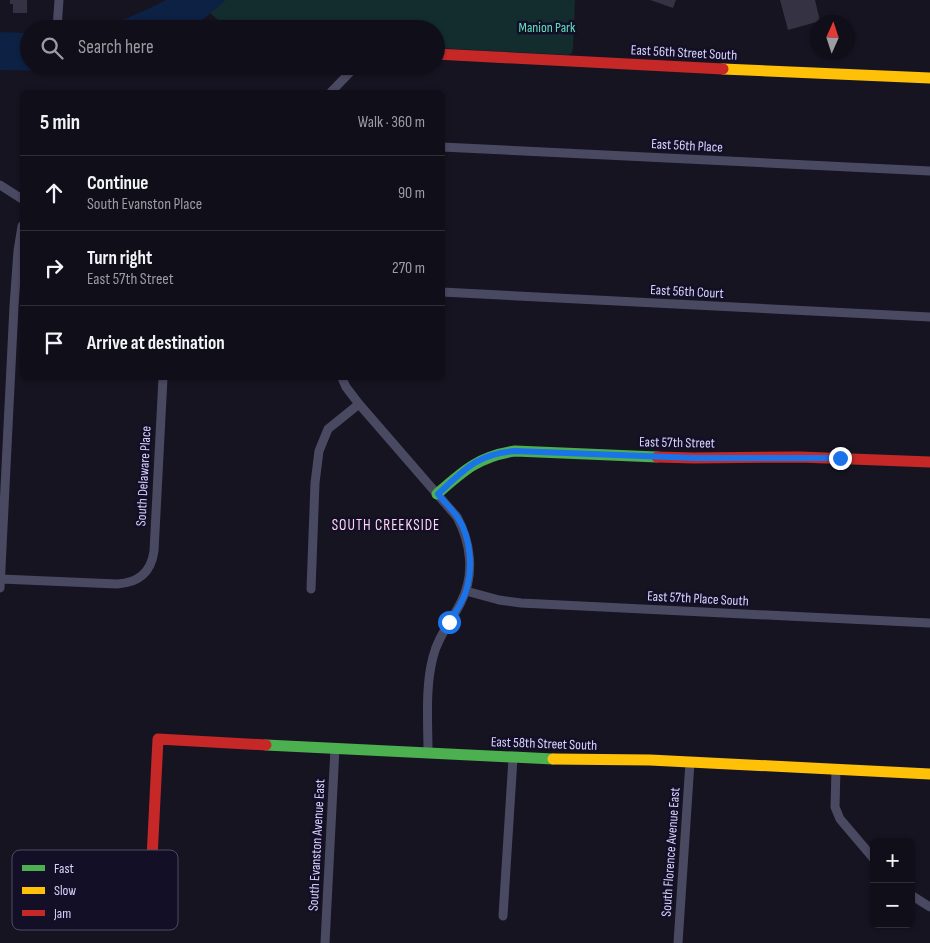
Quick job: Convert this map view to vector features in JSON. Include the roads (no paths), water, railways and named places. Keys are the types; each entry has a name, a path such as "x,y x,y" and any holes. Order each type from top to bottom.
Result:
{"street":[{"path":"58,20 59,0"},
{"name":"East 56th Street South","path":"445,54 930,78"},
{"path":"333,90 347,75"},
{"name":"East 56th Place","path":"445,147 930,171"},
{"path":"0,185 20,198"},
{"path":"0,588 4,423 20,238"},
{"name":"East 56th Court","path":"445,292 930,317"},
{"name":"South Delaware Place","path":"1,579 128,584 145,573 153,559 154,551 163,380"},
{"path":"343,380 359,404 457,517 467,542 470,575 466,591 461,604 438,641 433,658 430,679 428,753"},
{"path":"310,588 316,465 319,451 328,429 359,404"},
{"name":"East 57th Street","path":"438,494 470,465 480,459 491,454 515,451 684,457 800,457 930,462"},
{"name":"East 57th Place South","path":"466,591 499,600 521,603 930,623"},
{"name":"East 58th Street South","path":"152,850 158,739 513,758 690,762 930,774"},
{"name":"South Evanston Avenue East","path":"325,943 335,748"},
{"path":"503,916 513,758"},
{"name":"South Florence Avenue East","path":"678,943 690,762"},
{"path":"836,769 835,807 840,819 870,854"},
{"path":"915,898 930,907"}],"water":[{"path":"166,0 226,0 202,20 122,20"},
{"path":"0,32 20,33 20,70 0,70"}],"district":[{"name":"SOUTH CREEKSIDE","path":"386,525"}],"park label":[{"name":"Manion Park","path":"547,27"}]}
